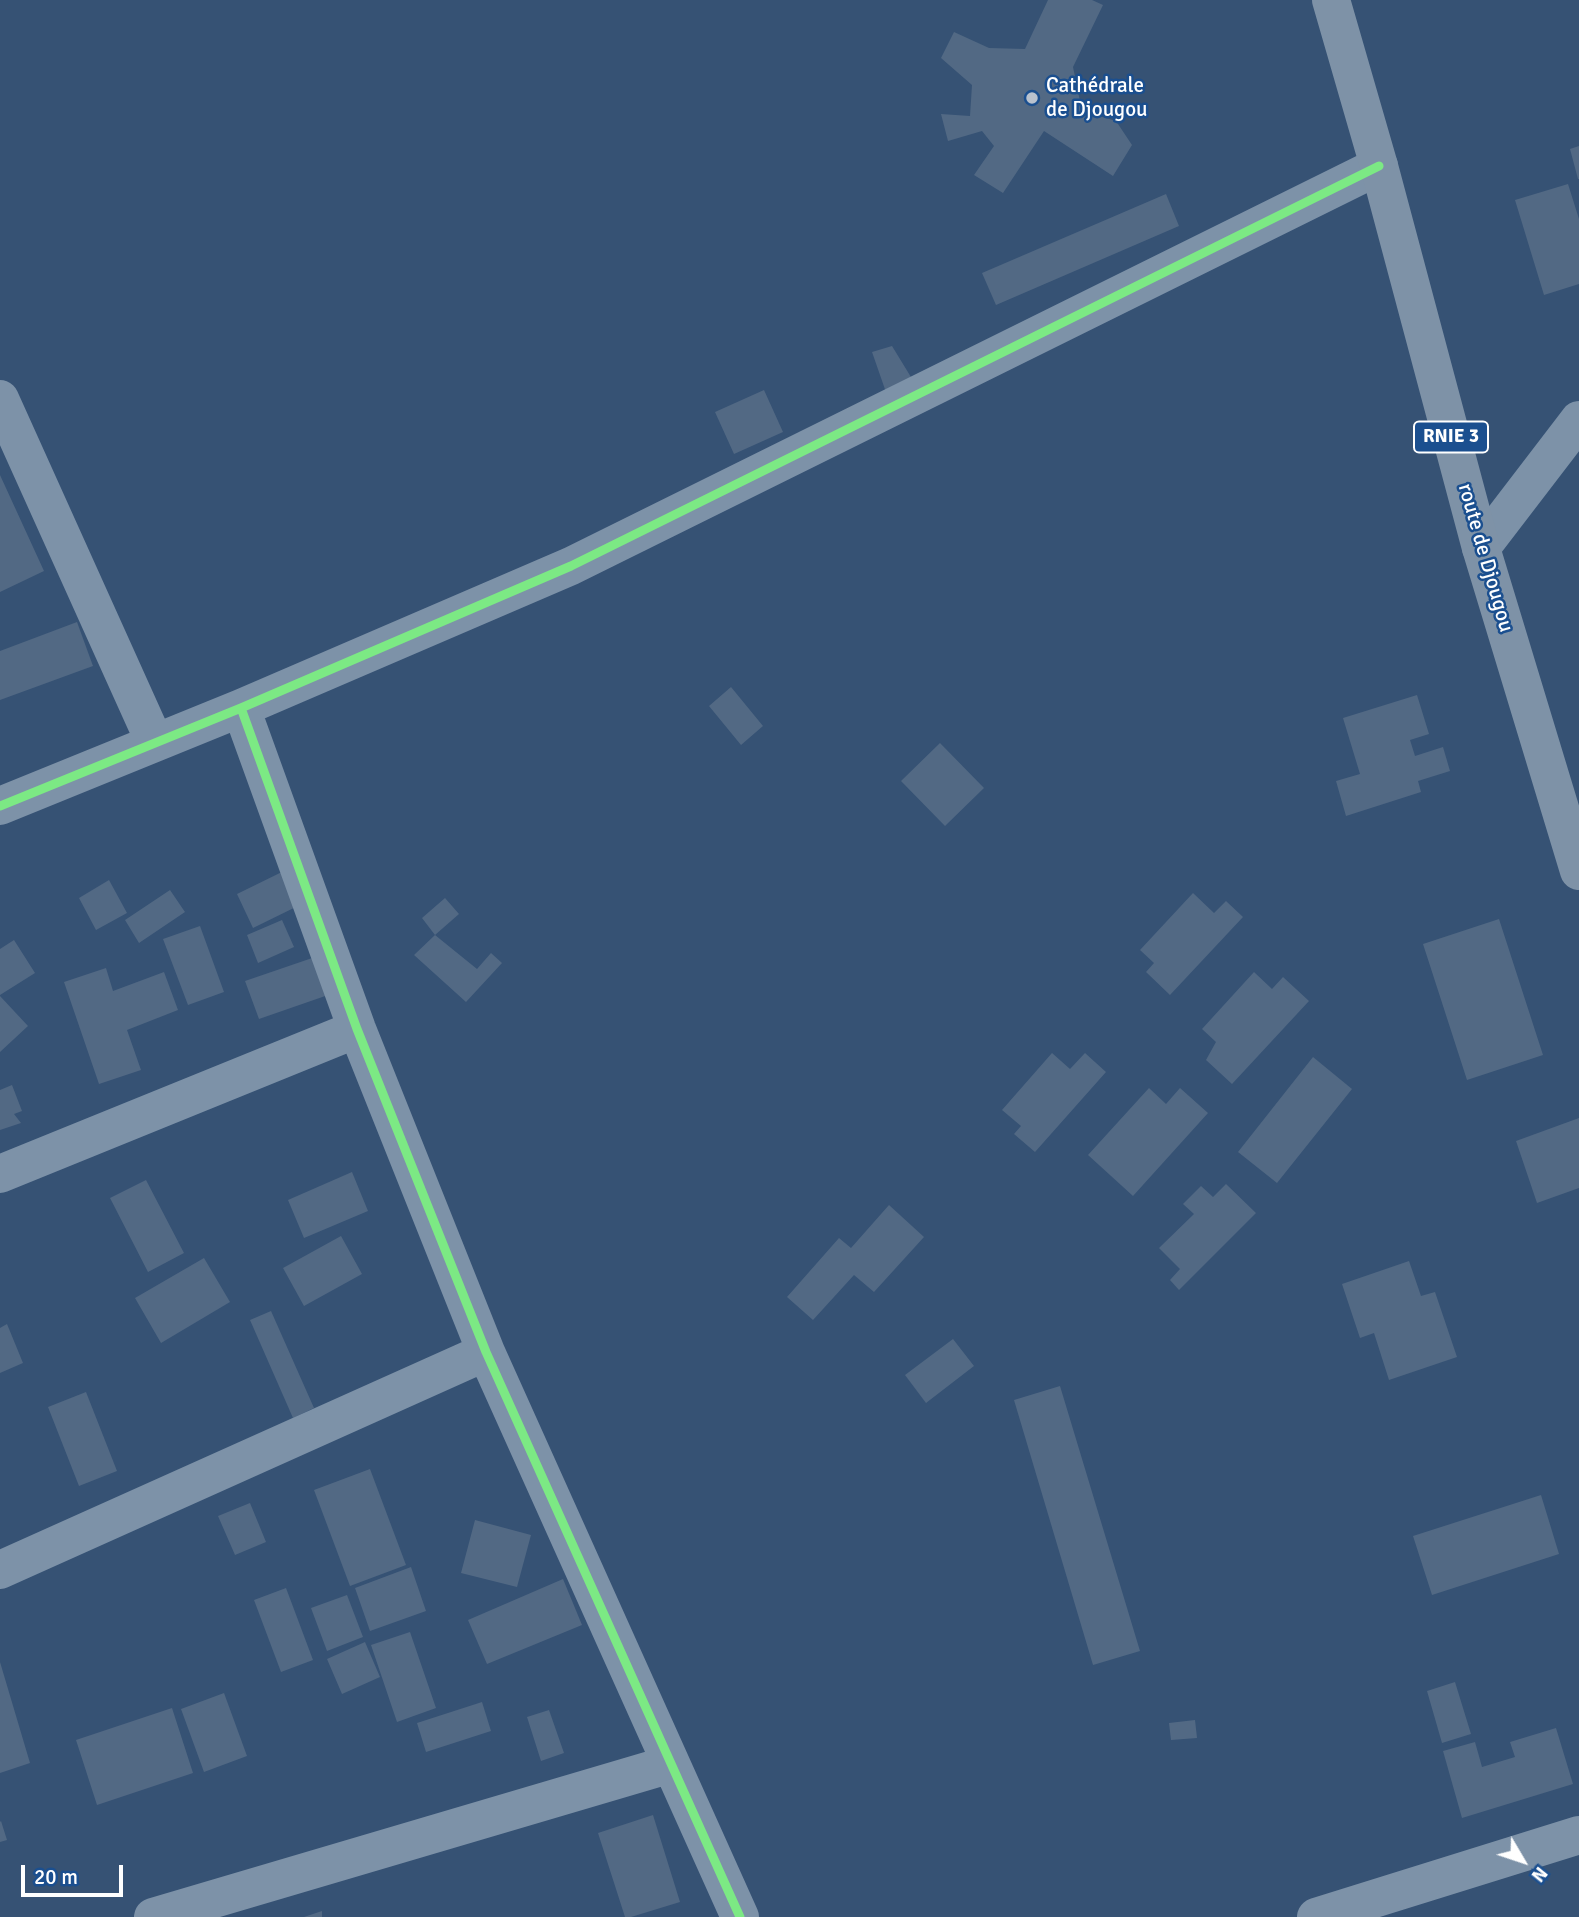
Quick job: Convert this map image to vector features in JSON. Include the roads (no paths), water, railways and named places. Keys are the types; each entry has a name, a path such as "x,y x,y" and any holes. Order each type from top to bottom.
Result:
{"highway":[{"name":"route de Djougou","path":"1331,0 1379,166 1481,548 1579,872"}],"street":[{"path":"0,806 241,708 571,566 1379,166"},
{"path":"0,399 155,743"},
{"path":"1481,548 1579,420"},
{"path":"241,708 357,1029 486,1352 740,1917"},
{"path":"0,1174 357,1029"},
{"path":"0,1570 486,1352"},
{"path":"153,1917 671,1764"},
{"path":"1316,1917 1579,1835"}],"place":[{"name":"Cathédrale de Djougou","path":"1032,98"}]}
